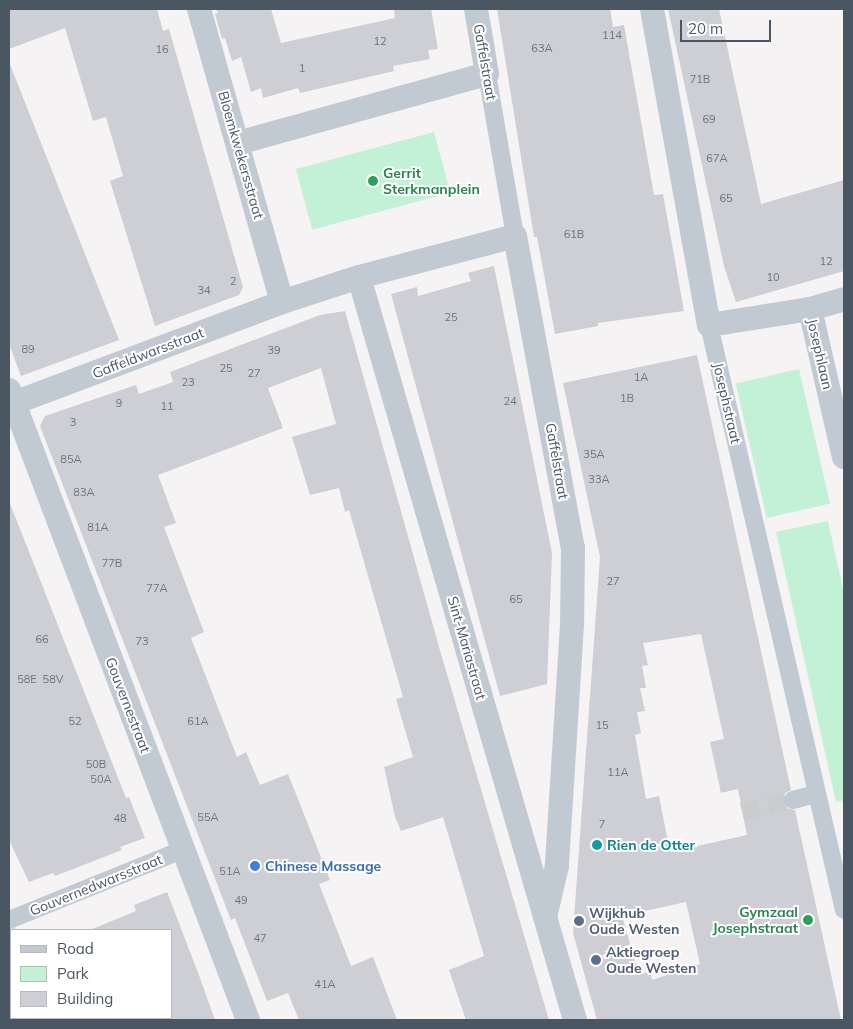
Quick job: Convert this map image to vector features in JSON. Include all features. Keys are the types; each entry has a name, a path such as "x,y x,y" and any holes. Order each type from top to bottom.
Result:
{"street":[{"name":"Bloemkwekersstraat","path":"199,9 282,302"},
{"name":"Gaffelstraat","path":"476,9 515,236 573,548 572,625 557,866 545,917"},
{"name":"Josephstraat","path":"652,9 709,325 844,910"},
{"path":"238,143 487,74"},
{"path":"282,302 359,277 515,236"},
{"name":"Sint-Mariastraat","path":"359,277 575,1020"},
{"path":"709,325 810,309 844,299"},
{"name":"Gaffeldwarsstraat","path":"11,397 282,302"},
{"name":"Josephlaan","path":"810,309 844,457"},
{"name":"Gouvernestraat","path":"11,397 248,1020"},
{"path":"793,800 816,794"},
{"name":"Gouvernedwarsstraat","path":"9,920 182,850"}],"green space":[{"name":"Gerrit Sterkmanplein","path":"434,132 450,193 312,230 296,169"},
{"path":"799,369 830,503 767,518 736,384"},
{"path":"828,521 844,594 844,800 836,802 776,532"},
{"path":"9,911 16,929 10,929 10,1019 86,1020 9,1020"}],"building":[{"path":"9,9 157,9 163,31 169,29 243,287 239,295 155,326 110,181 123,176 106,117 93,121 65,28 9,49"},
{"path":"216,9 271,9 281,43 395,18 394,9 431,9 438,49 428,50 430,59 393,66 394,71 300,93 298,88 263,98 261,88 251,92 241,57 232,61 225,38 222,39 215,14 218,13"},
{"path":"497,9 610,9 613,27 624,25 654,195 663,194 684,311 598,323 598,326 555,334 537,237 534,237"},
{"path":"668,9 719,9 761,204 844,180 844,271 736,302 724,266"},
{"path":"9,62 119,340 21,376 9,344"},
{"path":"494,266 552,553 547,684 500,696 391,294 417,287 418,296 471,281 468,273"},
{"path":"345,311 439,647 549,1020 466,1020 449,970 484,956 443,817 401,831 395,817 384,767 413,757 396,699 403,697 349,510 345,512 339,488 310,495 292,437 336,424 321,368 268,388 283,428 158,475 176,523 164,527 204,632 191,638 237,757 246,752 260,785 288,774 330,880 319,884 351,966 373,957 397,1020 299,1020 288,993 267,1001 235,918 231,920 40,426 45,416 136,385 139,394 173,382 170,372 320,315"},
{"path":"697,355 791,790 785,793 783,802 786,808 795,810 841,1020 597,1020 573,933 600,557 563,383","holes":["701,634 724,739 710,742 721,793 738,789 747,835 670,852 659,796 646,799 635,735 641,733 637,712 645,711 640,688 646,688 642,666 648,665 643,643","686,902 700,964 652,980 650,971 639,975 622,916"]},
{"path":"9,501 126,798 129,797 145,838 120,847 122,850 55,876 53,873 29,882 9,840"},
{"path":"167,892 215,1020 171,1020 172,929 92,929 136,911 134,905"}],"tunnel":[{"path":"742,812 793,800"}],"place":[{"name":"Gerrit Sterkmanplein","path":"373,181"},
{"name":"Rien de Otter","path":"597,845"},
{"name":"Chinese Massage","path":"255,866"},
{"name":"Gymzaal Josephstraat","path":"808,920"},
{"name":"Wijkhub Oude Westen","path":"579,921"},
{"name":"Aktiegroep Oude Westen","path":"596,960"}]}
